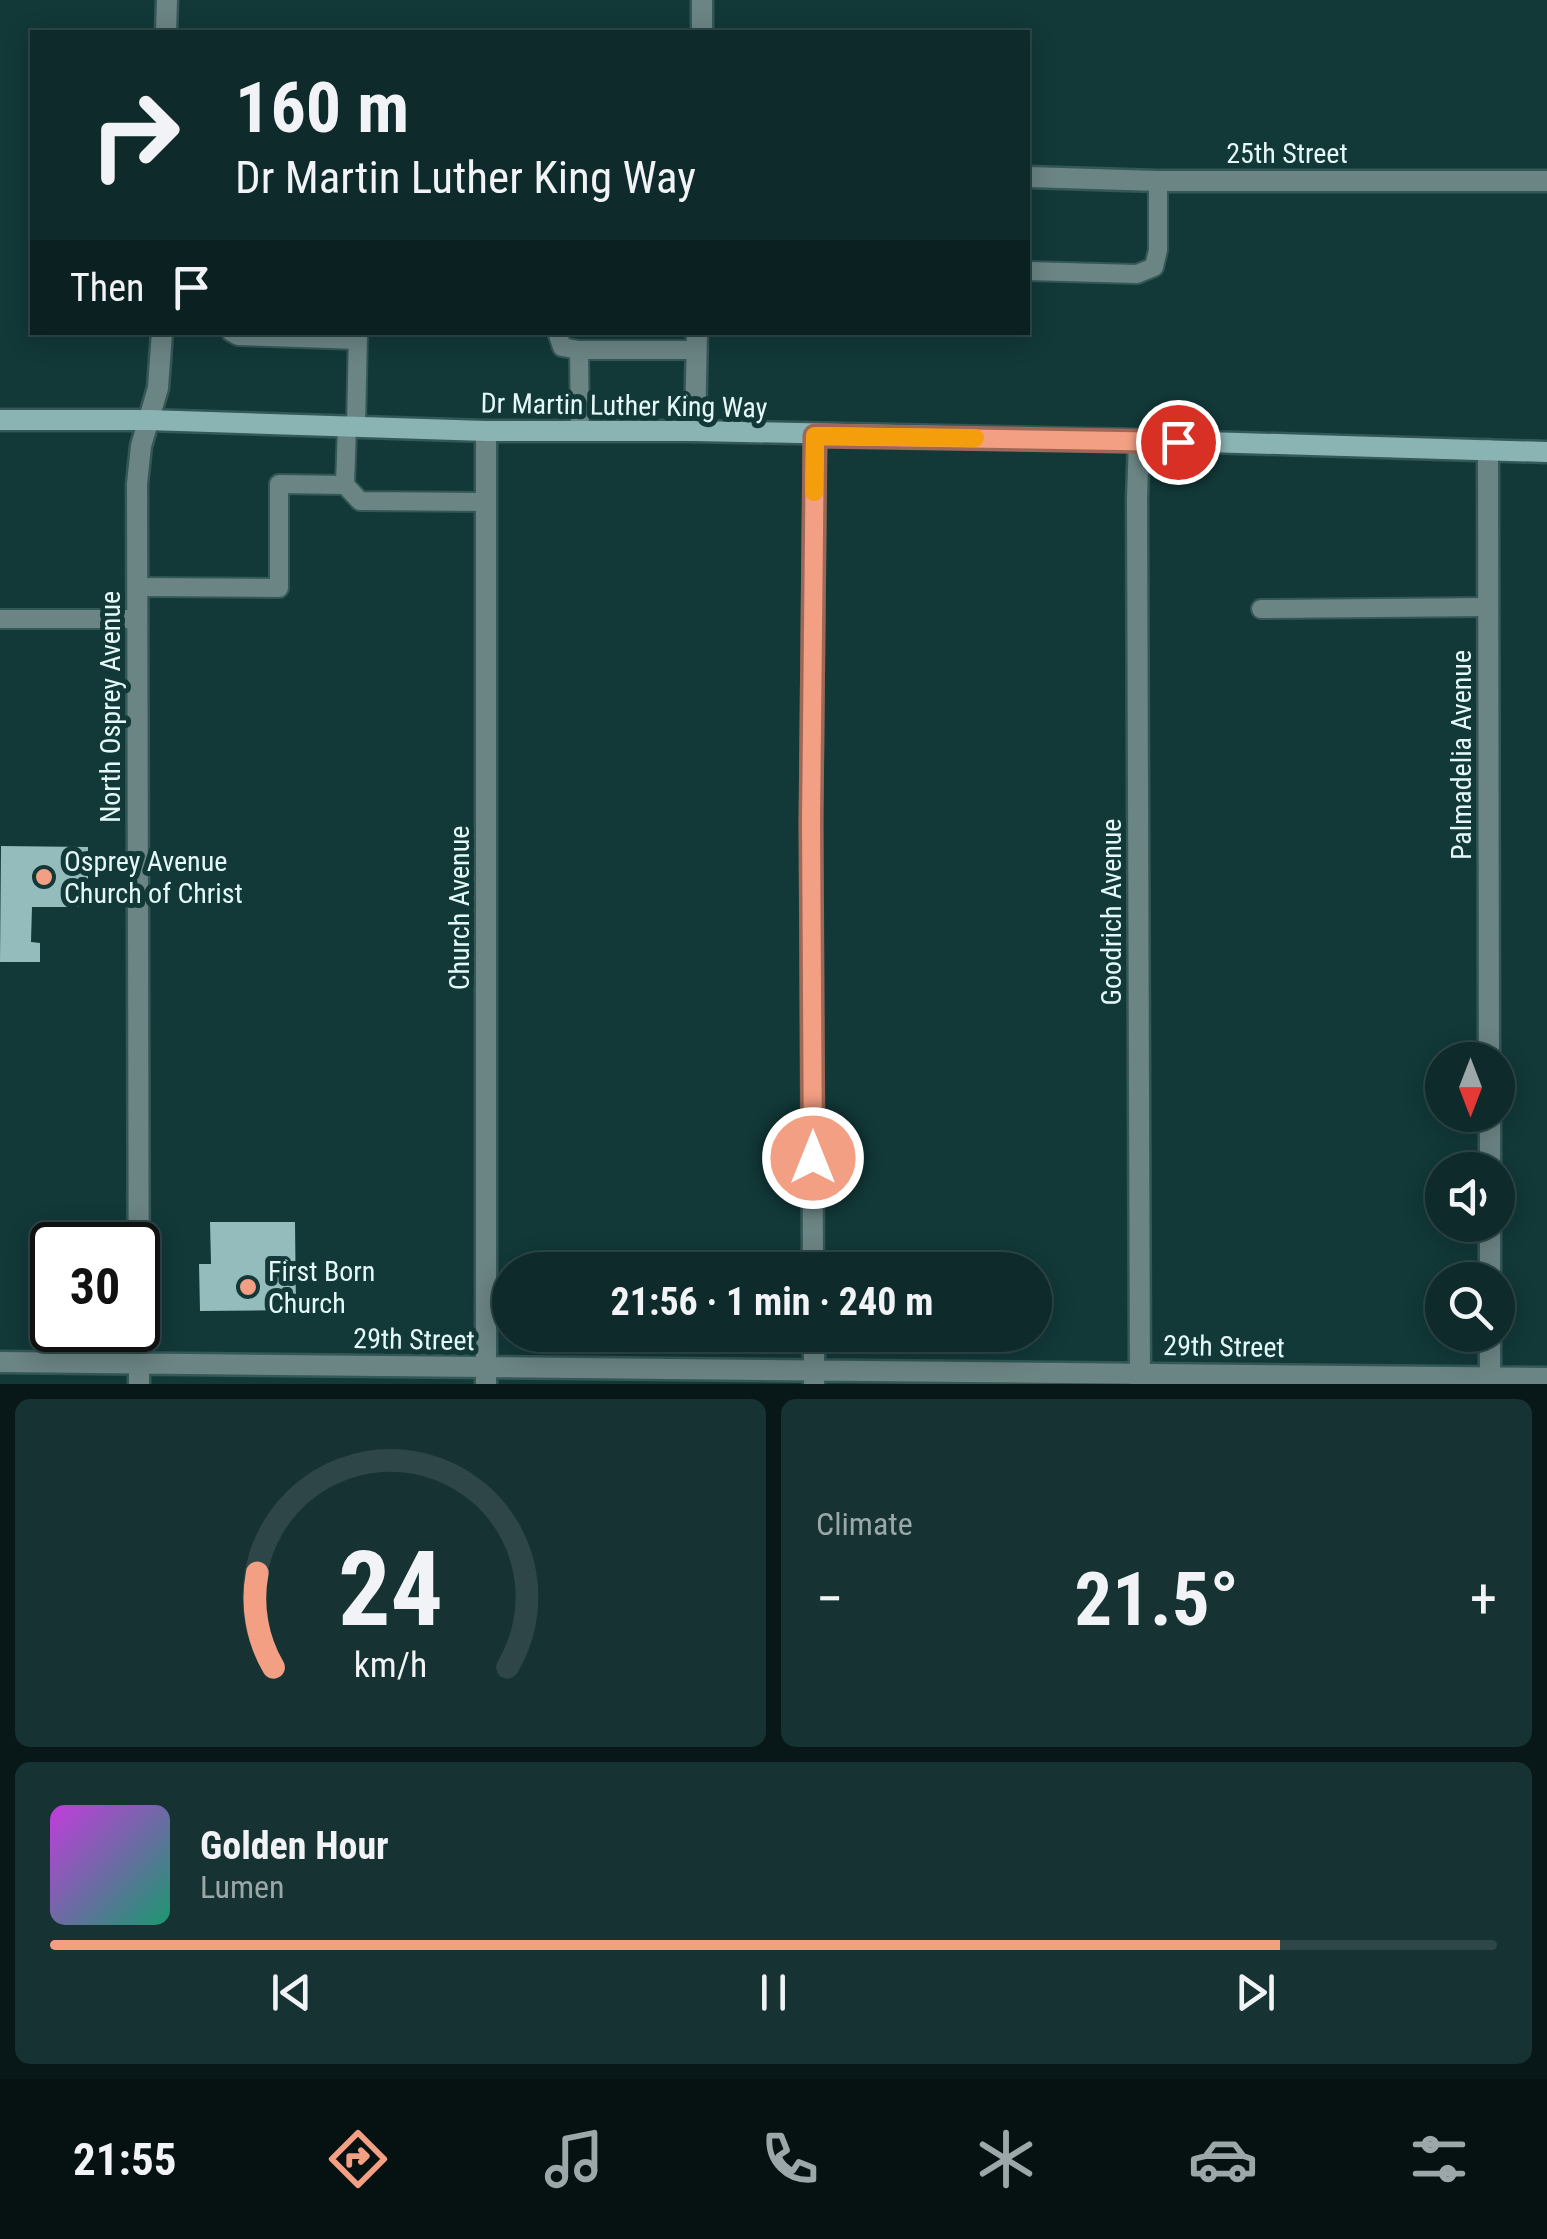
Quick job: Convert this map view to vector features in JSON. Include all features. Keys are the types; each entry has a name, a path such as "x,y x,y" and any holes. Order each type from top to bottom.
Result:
{"street":[{"path":"166,30 167,0"},
{"path":"702,0 702,30"},
{"name":"25th Street","path":"1030,177 1547,182"},
{"name":"North Osprey Avenue","path":"139,1374 137,484 141,446 158,388 162,335"},
{"path":"696,432 697,341"},
{"name":"Dr Martin Luther King Way","path":"0,420 148,420 486,432 1139,440 1547,452"},
{"name":"Church Avenue","path":"486,432 486,1376"},
{"path":"813,1252 811,823 815,436"},
{"name":"Goodrich Avenue","path":"1139,440 1140,1379"},
{"name":"Palmadelia Avenue","path":"1488,450 1490,1042"},
{"path":"1490,1352 1490,1380"},
{"name":"29th Street","path":"0,1362 139,1374 1547,1378"}],"lane":[{"path":"1030,271 1137,274 1154,267 1158,250 1158,181"},
{"path":"236,335 358,336 344,485"},
{"path":"557,335 562,347 579,350 697,341"},
{"path":"579,350 580,432"},
{"path":"138,587 279,588 279,484 344,485 360,501 486,502"},
{"path":"1261,609 1489,607"},
{"path":"0,619 137,619"}],"building":[{"name":"Osprey Avenue Church of Christ","path":"1,846 88,847 88,907 32,907 31,942 40,943 40,962 0,962"},
{"name":"First Born Church","path":"210,1222 295,1222 296,1310 200,1311 199,1264 211,1264"}],"slow traffic":[{"path":"814,492 815,436 975,438"}],"place":[{"name":"Osprey Avenue Church of Christ","path":"44,877"},
{"name":"First Born Church","path":"248,1287"}],"route":[{"path":"813,1158 815,436 1178,442"}]}
